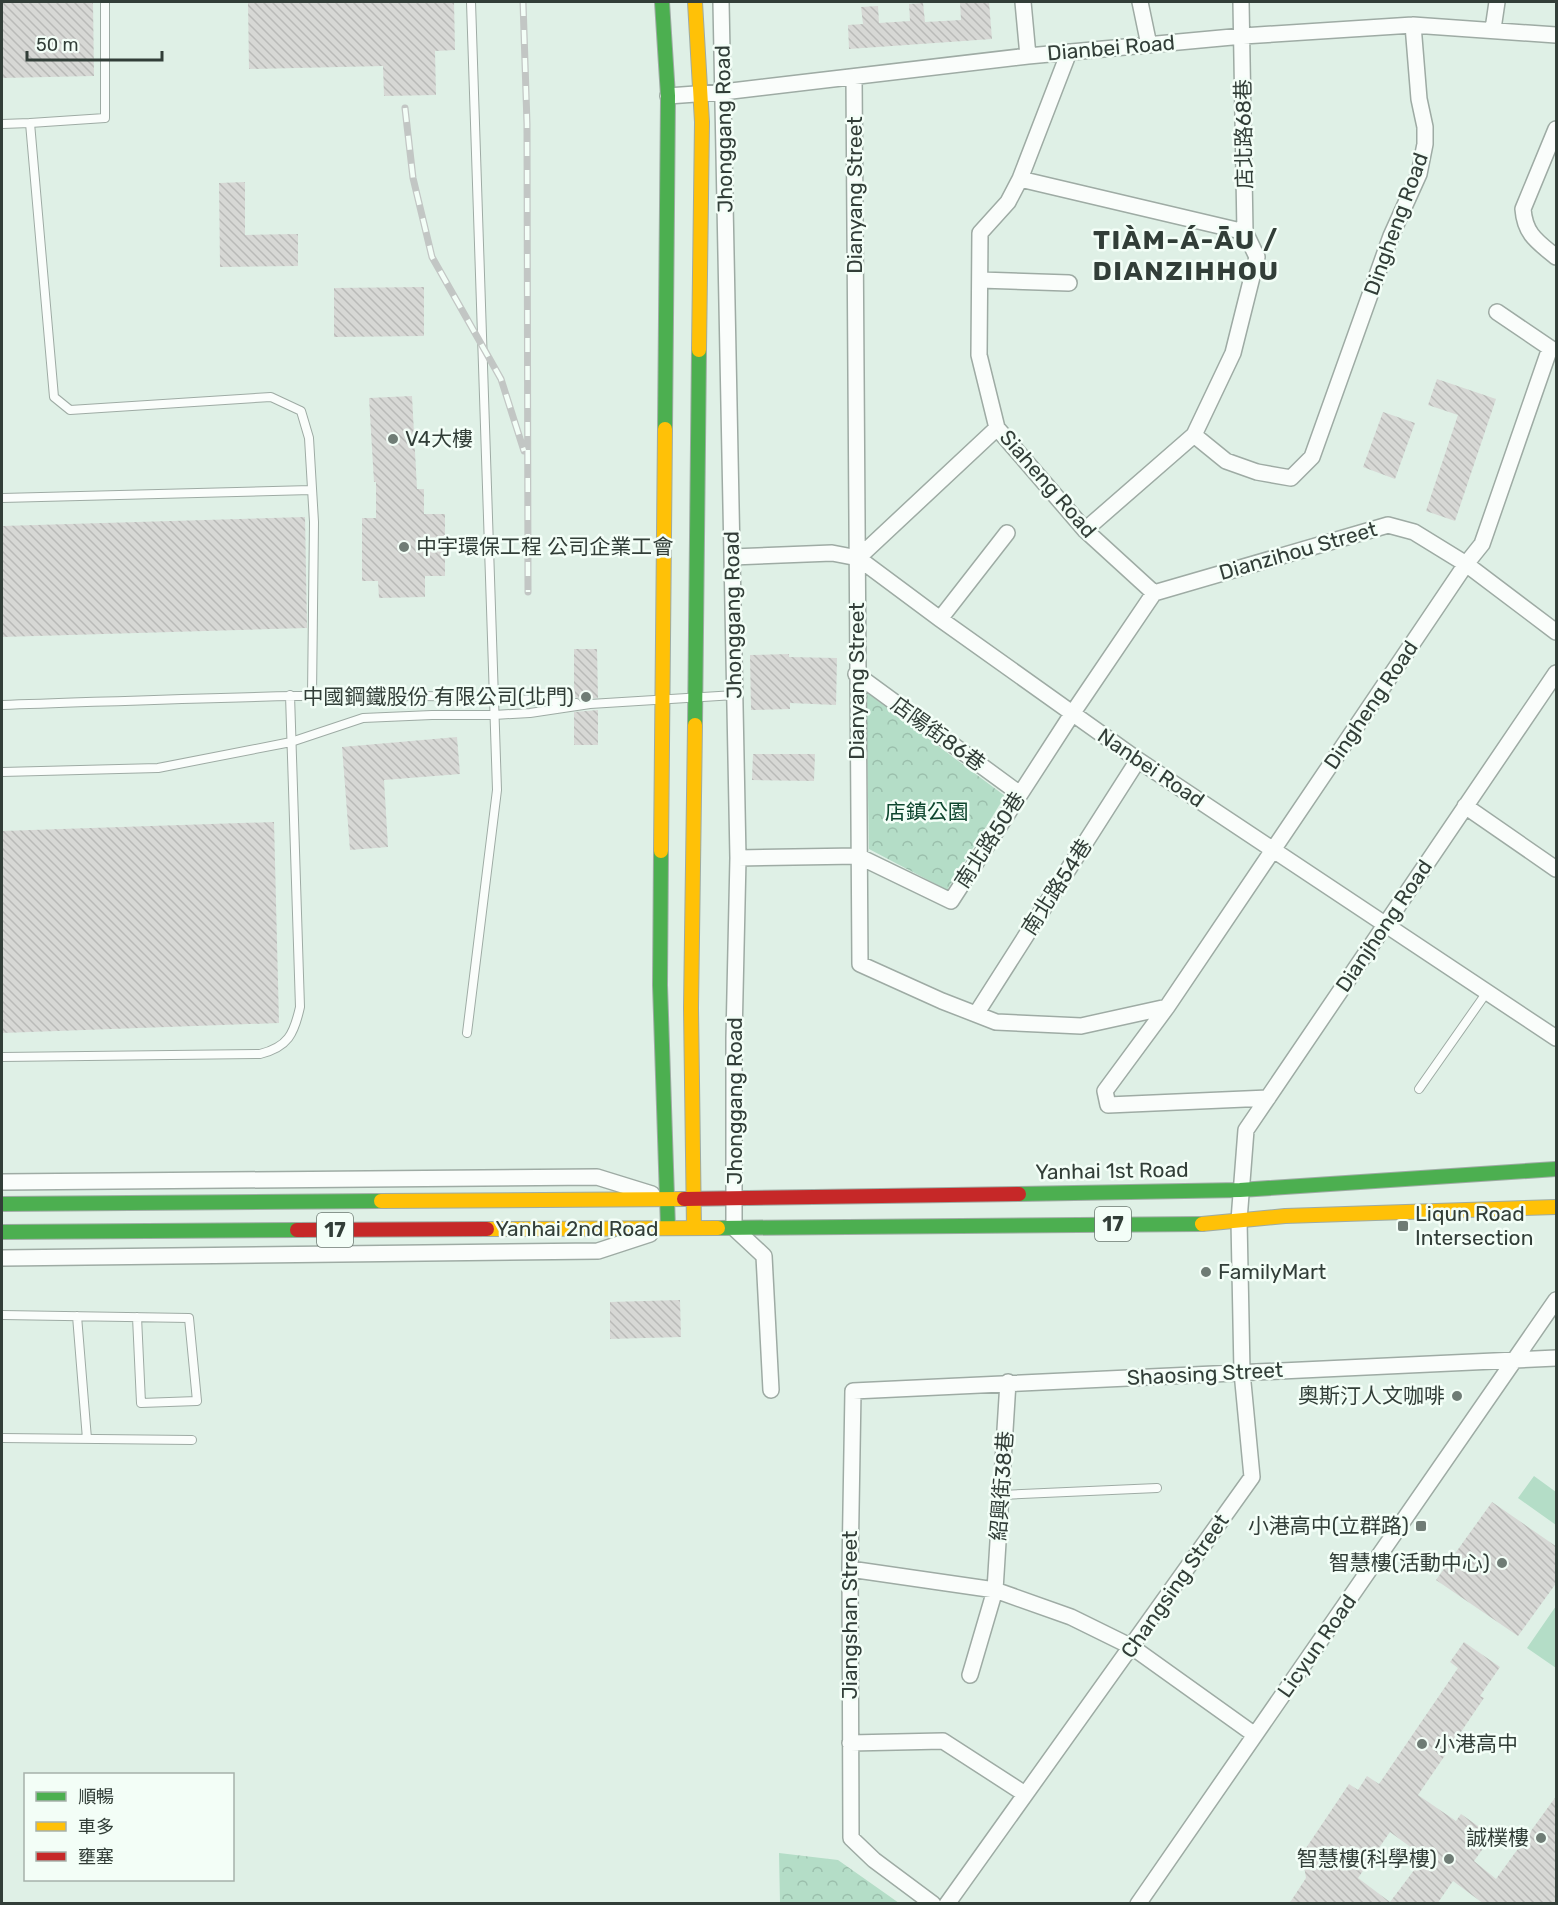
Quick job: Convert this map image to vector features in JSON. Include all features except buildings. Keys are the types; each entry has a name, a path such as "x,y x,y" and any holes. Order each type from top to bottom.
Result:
{"main road":[{"path":"662,2 668,96 660,985 668,1228"},
{"name":"Jhonggang Road","path":"694,1228 691,1008 701,94 695,2"},
{"name":"Yanhai 1st Road","path":"667,1199 1240,1190 1557,1169"},
{"name":"Yanhai 2nd Road","path":"2,1204 667,1199"},
{"name":"17","path":"668,1228 1197,1224 1285,1216 1557,1207"},
{"name":"Yanhai 2nd Road","path":"2,1232 668,1228"}],"street":[{"name":"Jhonggang Road","path":"721,2 738,858 734,1038 734,1228"},
{"path":"1023,2 1028,56"},
{"path":"1140,2 1149,45"},
{"name":"店北路68巷","path":"1240,2 1243,36 1245,232"},
{"path":"1493,29 1497,2"},
{"name":"Dianbei Road","path":"668,96 723,92 1028,56 1243,36 1413,25 1557,35"},
{"name":"Dingheng Road","path":"1194,435 1226,461 1257,472 1291,478 1312,457 1391,236 1419,174 1425,144 1425,127 1419,99 1413,25"},
{"name":"Siaheng Road","path":"1069,52 1020,179 1008,202 980,233 980,355 997,428 1085,530 1154,593"},
{"name":"Dianyang Street","path":"854,77 858,558 856,674 860,964 942,1001 996,1022 1081,1026 1167,1007"},
{"path":"1557,129 1523,208 1524,222 1531,236 1557,257"},
{"path":"1020,179 1245,232 1257,256 1233,353 1194,435 1085,530"},
{"path":"980,280 1068,284"},
{"name":"Dingheng Road","path":"1268,1098 1108,1105 1105,1091 1167,1007 1466,564 1482,544 1551,348 1497,312"},
{"path":"858,558 997,428"},
{"name":"Dianzihou Street","path":"1154,593 1388,525 1414,532 1466,564 1557,632"},
{"path":"940,619 1006,533"},
{"name":"Nanbei Road","path":"732,557 832,553 858,558 1138,760 1557,1038"},
{"path":"1072,714 1154,593"},
{"name":"Dianjhong Road","path":"1239,1220 1246,1130 1557,673"},
{"name":"店陽街86巷","path":"856,674 1020,794"},
{"name":"南北路50巷","path":"738,858 858,856 951,901 1072,714"},
{"name":"南北路54巷","path":"976,1014 1138,760"},
{"path":"1465,806 1557,869"},
{"name":"Yanhai 2nd Road","path":"2,1182 597,1177 667,1199"},
{"name":"Changsing Street","path":"947,1904 1251,1477 1242,1372 1239,1220"},
{"name":"Yanhai 2nd Road","path":"2,1258 598,1251 668,1228"},
{"path":"734,1228 764,1256 771,1390"},
{"name":"Licyun Road","path":"1138,1904 1557,1300"},
{"name":"Shaosing Street","path":"853,1391 1557,1358"},
{"name":"紹興街38巷","path":"970,1675 995,1590 1008,1382"},
{"name":"Jiangshan Street","path":"853,1391 850,1569 851,1838 874,1860 933,1904"},
{"path":"850,1569 995,1590 1071,1617 1132,1647 1255,1735"},
{"path":"850,1743 943,1741 1025,1794"}],"lane":[{"path":"2,124 105,118 105,2"},
{"path":"467,1033 497,790 471,2"},
{"path":"30,123 54,397 70,410 271,397 301,411 309,438 314,522 312,695"},
{"path":"2,498 311,490"},
{"path":"2,705 290,695 493,696 590,704"},
{"path":"2,1057 260,1054 276,1050 288,1040 296,1025 300,1007 290,695"},
{"path":"2,772 158,768 291,742 363,718 530,713 590,704 735,695"},
{"path":"1419,1089 1487,992"},
{"path":"2,1315 77,1316 137,1317 189,1318 197,1401 141,1403 137,1317"},
{"path":"77,1316 87,1439"},
{"path":"2,1438 192,1440"},
{"path":"1002,1495 1156,1488"}],"green space":[{"name":"店鎮公園","path":"866,692 1005,796 947,890 869,849"},
{"path":"1534,1476 1556,1492 1556,1525 1518,1498"},
{"path":"1556,1606 1556,1668 1527,1648"},
{"path":"779,1853 838,1860 899,1903 780,1903"}],"railway":[{"path":"523,2 527,124 528,592"},
{"path":"405,108 413,178 432,257 501,379 524,451"}],"traffic: fast":[{"path":"662,2 668,96 665,429"},
{"path":"695,725 699,350"},
{"path":"661,851 660,985 668,1228"},
{"path":"1019,1194 1240,1190 1556,1169"},
{"path":"2,1204 381,1201"},
{"path":"718,1228 1202,1224"},
{"path":"2,1232 297,1230"}],"traffic: slow":[{"path":"695,2 702,122 699,350"},
{"path":"661,851 665,429"},
{"path":"694,1228 691,1008 695,725"},
{"path":"381,1201 684,1199"},
{"path":"1202,1224 1285,1216 1556,1207"},
{"path":"487,1229 718,1228"}],"traffic: jam":[{"path":"684,1199 1019,1194"},
{"path":"297,1230 487,1229"}],"place":[{"name":"V4大樓","path":"393,439"},
{"name":"中宇環保工程 公司企業工會","path":"404,547"},
{"name":"中國鋼鐵股份 有限公司(北門)","path":"586,697"},
{"name":"Liqun Road Intersection","path":"1403,1226"},
{"name":"FamilyMart","path":"1206,1272"},
{"name":"奧斯汀人文咖啡","path":"1457,1396"},
{"name":"小港高中(立群路)","path":"1421,1526"},
{"name":"智慧樓(活動中心)","path":"1502,1563"},
{"name":"小港高中","path":"1422,1744"},
{"name":"誠樸樓","path":"1541,1838"},
{"name":"智慧樓(科學樓)","path":"1449,1859"}],"district":[{"name":"TIÀM-Á-ĀU / DIANZIHHOU","path":"1186,256"}]}
